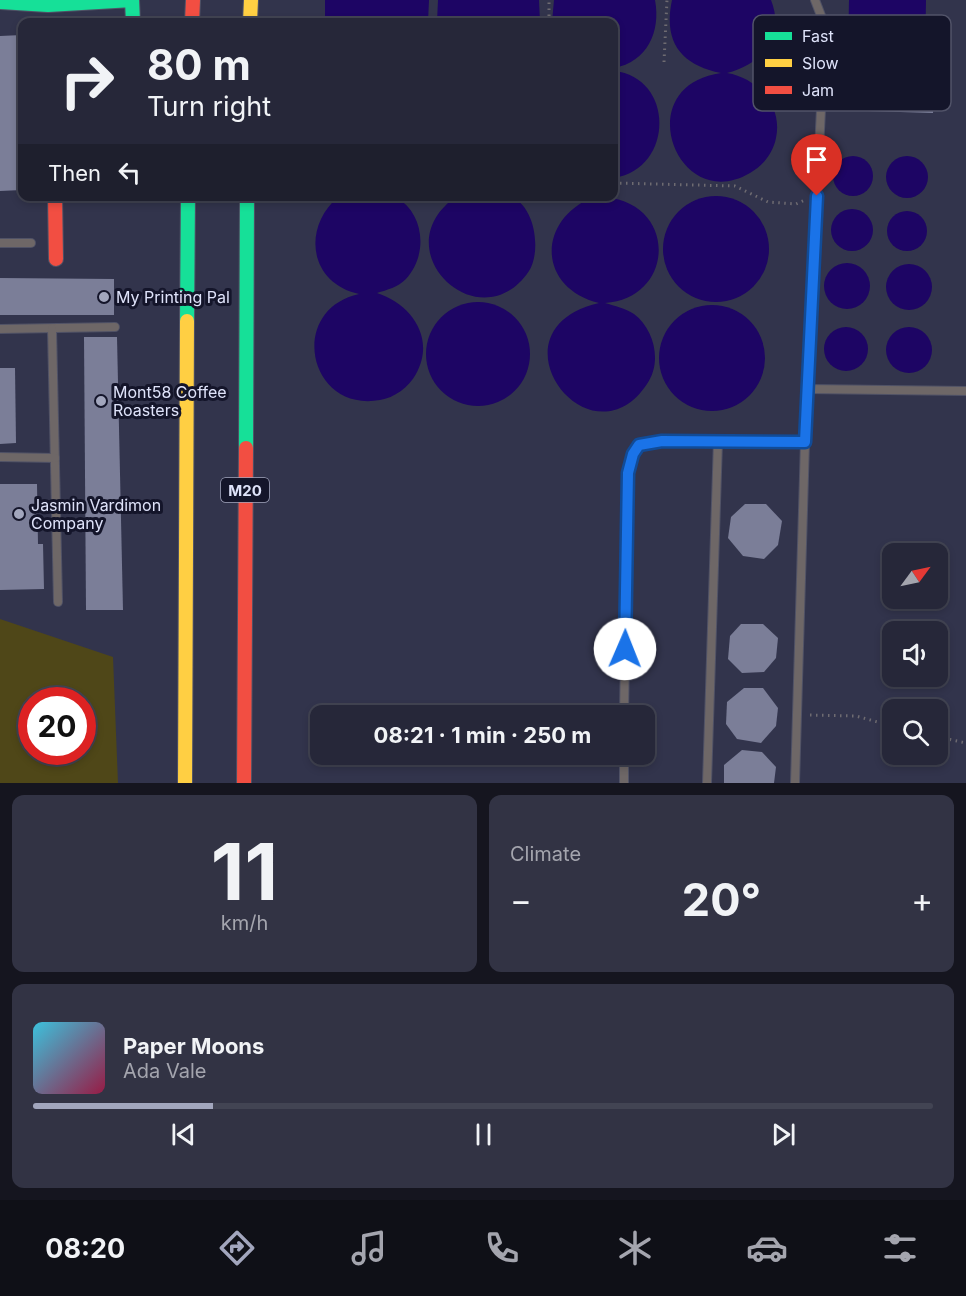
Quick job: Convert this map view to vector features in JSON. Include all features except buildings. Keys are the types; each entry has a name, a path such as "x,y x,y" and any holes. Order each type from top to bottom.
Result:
{"main road":[{"path":"0,2 48,5 132,0 133,18"},
{"path":"192,18 193,0"},
{"path":"250,18 251,0"},
{"path":"55,201 56,259"},
{"path":"184,783 188,201"},
{"name":"M20","path":"244,783 247,201"}],"lane":[{"path":"815,0 821,15"},
{"path":"795,783 807,389 821,111"},
{"path":"0,243 31,243"},
{"path":"0,329 115,327"},
{"path":"52,329 58,603"},
{"path":"807,389 966,391"},
{"path":"624,705 628,473 633,454 639,445 662,441 805,442"},
{"path":"707,783 717,441"},
{"path":"0,457 55,458"},
{"path":"624,765 624,783"}],"path":[{"path":"549,0 549,18"},
{"path":"664,62 667,0"},
{"path":"618,183 735,186 768,202 796,204 817,196"},
{"path":"796,715 856,716 882,723"},
{"path":"948,739 966,743"}],"shaded area":[{"path":"325,0 429,0 428,18 325,18"},
{"path":"438,0 539,0 540,18 437,18"},
{"path":"554,0 655,0 656,23 649,44 635,59 618,67 618,18 552,18"},
{"path":"672,0 771,0 775,15 753,15 753,61 727,73 753,84 753,111 774,111 776,115 776,138 770,154 750,173 724,182 702,177 684,164 673,144 670,122 676,100 693,83 721,73 695,64 678,49 670,28"},
{"path":"849,0 926,0 926,15 849,15"},
{"path":"618,72 634,77 648,89 656,105 659,123 657,141 648,158 634,171 618,177"},
{"path":"853,156 861,157 867,162 872,168 872,184 867,190 861,195 853,196 845,195 839,190 834,184 833,176 834,168 839,162 845,157"},
{"path":"907,156 915,157 922,162 927,169 927,185 922,192 915,197 907,198 899,197 892,192 887,185 886,177 887,169 892,162 899,157"},
{"path":"716,196 736,200 754,211 765,229 769,249 765,269 754,287 736,298 716,302 696,298 678,287 667,269 663,249 667,229 678,211 696,200"},
{"path":"621,200 641,211 654,227 659,247 656,266 646,284 629,297 605,303 634,314 647,329 654,347 652,376 647,384 624,406 599,411 576,403 558,386 549,363 550,339 566,318 599,303 579,295 564,283 555,269 552,253 554,237 561,222 574,208 586,201"},
{"path":"335,201 402,201 418,224 420,247 413,269 400,284 377,293 400,305 417,324 423,348 421,361 416,374 409,383 396,394 385,399 355,400 336,391 323,376 316,358 315,338 322,319 336,304 359,294 342,288 330,279 321,267 316,253 316,238 319,224"},
{"path":"452,201 518,201 530,217 535,240 535,252 529,271 509,291 486,298 464,293 446,281 433,262 429,240 436,217"},
{"path":"852,209 867,215 873,230 867,245 852,251 837,245 831,230 837,215"},
{"path":"907,211 915,212 921,217 926,223 926,239 921,245 915,250 907,251 899,250 893,245 888,239 887,231 888,223 893,217 899,212"},
{"path":"847,263 863,270 870,286 863,302 847,309 831,302 824,286 831,270"},
{"path":"909,264 925,271 932,287 925,303 909,310 893,303 886,287 893,271"},
{"path":"478,302 498,306 515,317 526,334 530,354 526,374 515,391 498,402 478,406 458,402 441,391 430,374 426,354 430,334 441,317 458,306"},
{"path":"712,305 732,309 749,321 761,338 765,358 761,378 749,395 732,407 712,411 692,407 675,395 663,378 659,358 663,338 675,321 692,309"},
{"path":"846,327 862,333 868,349 862,365 846,371 830,365 824,349 830,333"},
{"path":"909,327 925,334 932,350 925,366 909,373 893,366 886,350 893,334"},
{"path":"0,619 113,657 118,783 0,783"}],"traffic: fast":[{"path":"0,2 48,5 132,0 133,18"},
{"path":"187,321 188,201"},
{"path":"246,448 247,201"}],"traffic: slow":[{"path":"250,18 251,0"},
{"path":"185,783 187,321"}],"traffic: jam":[{"path":"192,18 193,0"},
{"path":"55,201 56,259"},
{"path":"244,783 246,448"}],"place":[{"name":"My Printing Pal","path":"104,297"},
{"name":"Mont58 Coffee Roasters","path":"101,401"},
{"name":"Jasmin Vardimon Company","path":"19,514"}],"route":[{"path":"625,649 628,473 633,454 639,445 662,441 805,442 817,196"}]}
